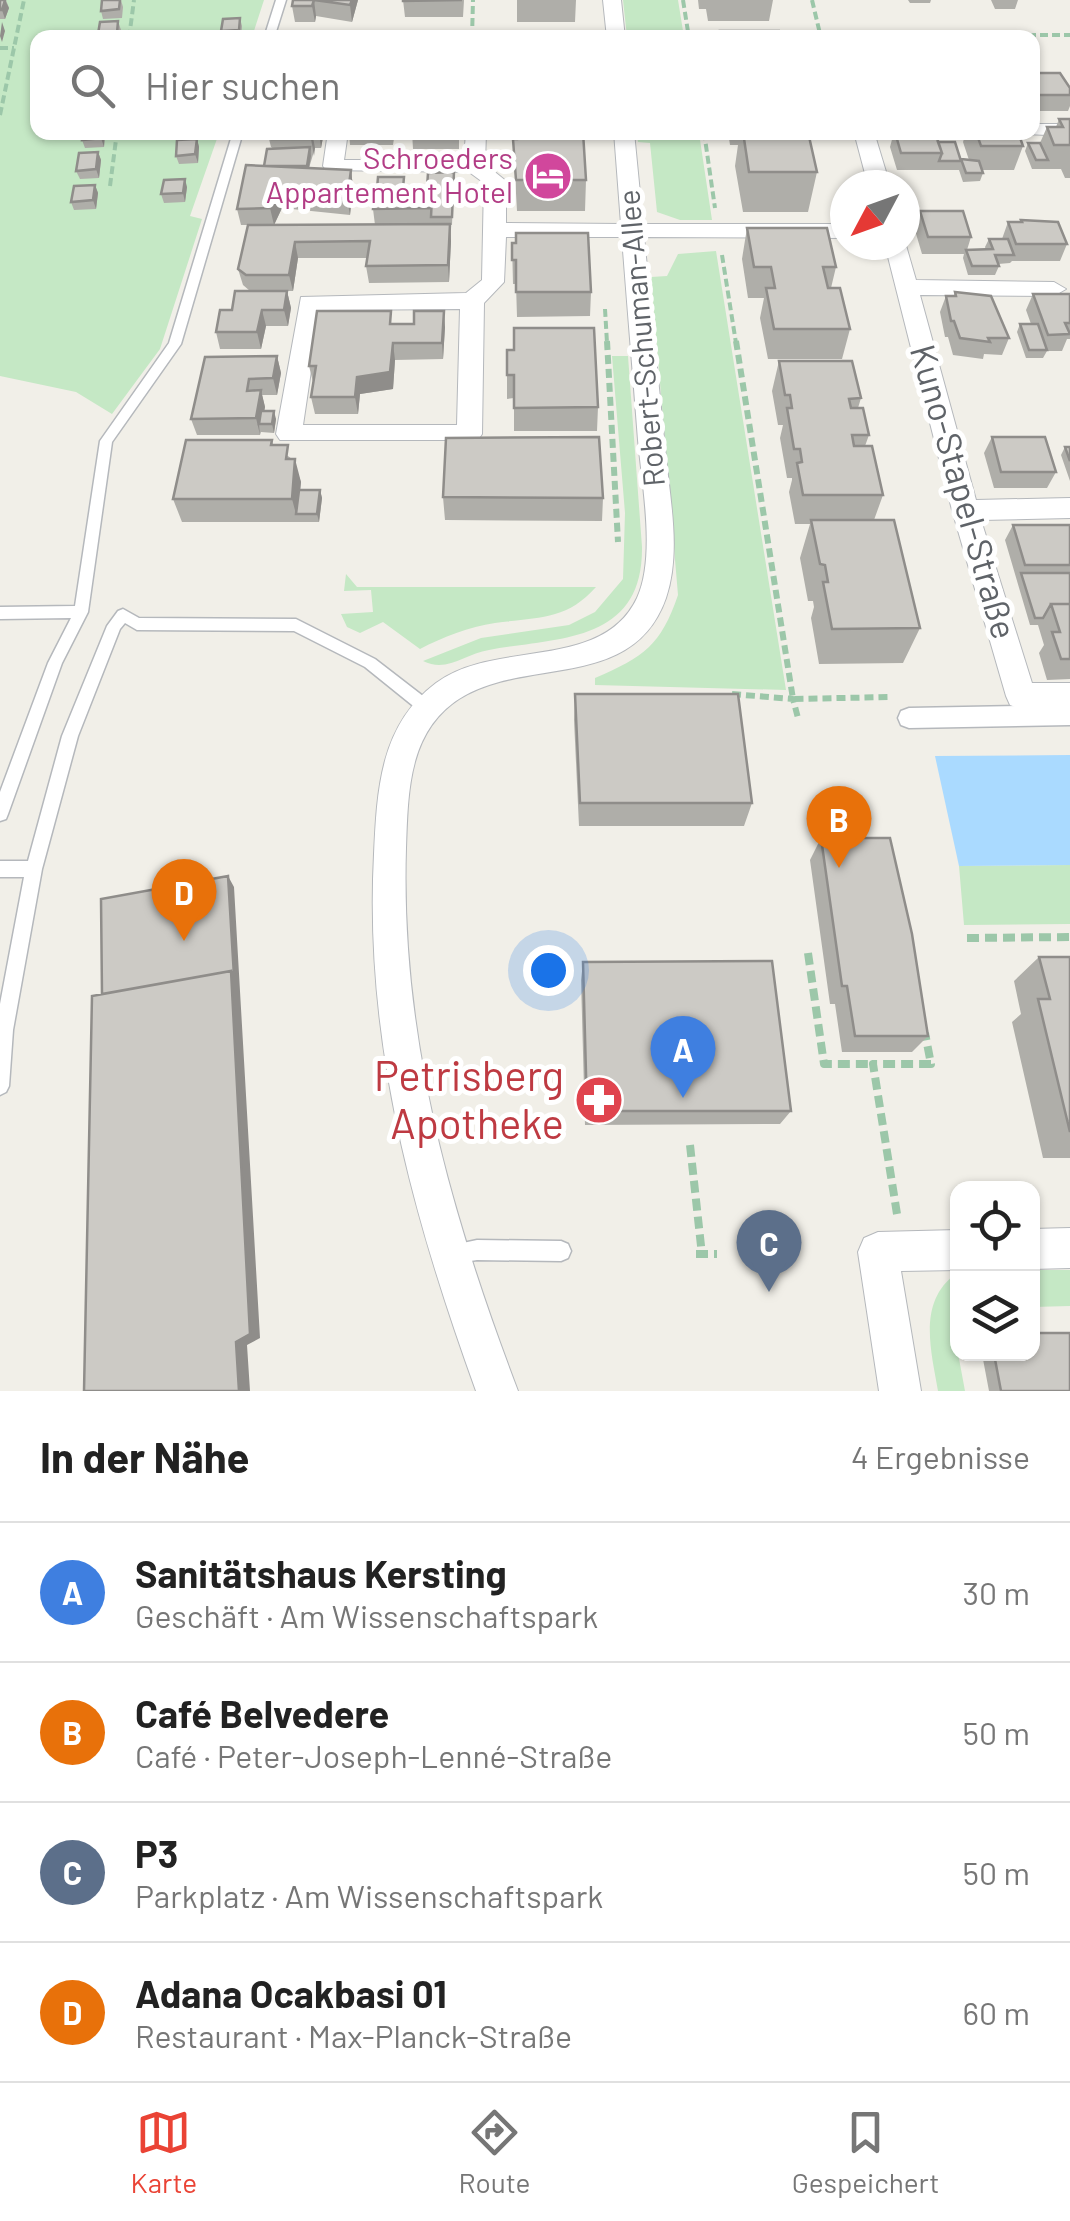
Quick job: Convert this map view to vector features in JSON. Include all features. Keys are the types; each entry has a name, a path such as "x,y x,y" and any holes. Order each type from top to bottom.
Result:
{"street":[{"path":"612,0 615,30"},
{"path":"1040,130 1070,130"},
{"path":"337,140 333,166 474,166 495,181 493,282 472,301 309,302 289,434 468,434 472,301"},
{"path":"474,166 476,140"},
{"name":"Robert-Schuman-Allee","path":"427,708 478,674 575,658 620,639 643,616 654,596 660,543 636,231 625,140"},
{"path":"866,140 875,170"},
{"path":"495,230 830,231"},
{"name":"Kuno-Stapel-Straße","path":"900,260 965,510 1021,696 1070,696"},
{"name":"Kuno-Stapel-Straße","path":"907,288 1054,288"},
{"path":"965,510 1070,508"},
{"path":"427,708 407,737 395,780 388,857 389,950 404,1083 422,1170 497,1391"},
{"path":"909,718 1070,716"},
{"path":"1040,1248 1070,1248"},
{"path":"900,1391 878,1252 950,1250"}],"lane":[{"path":"272,30 281,0"},
{"path":"0,814 55,664 81,612 106,442 176,344 236,140"},
{"path":"0,613 81,612"},
{"path":"0,1086 4,1030 34,868 70,736 114,626 123,615 137,624 296,625 370,663 427,708"},
{"path":"0,868 34,868"},
{"path":"448,1255 477,1250 561,1250"}],"path":[{"path":"0,115 24,0"},
{"path":"131,30 134,0"},
{"path":"471,30 473,0"},
{"path":"683,0 689,30"},
{"path":"812,0 819,30"},
{"path":"1040,35 1070,35"},
{"path":"0,48 14,48"},
{"path":"110,186 116,140"},
{"path":"705,140 798,718"},
{"path":"605,308 618,542"},
{"path":"732,694 794,699 896,697"},
{"path":"967,938 1070,938"},
{"path":"808,953 824,1064 931,1064 921,1015"},
{"path":"873,1064 903,1252"},
{"path":"690,1145 699,1254 717,1254"}],"green space":[{"path":"0,0 264,0 254,30 30,30 30,140 217,140 190,216 202,219 160,349 112,414 76,392 0,376"},
{"path":"623,0 678,0 683,30 626,30"},
{"path":"700,140 712,220 680,220 657,212 650,143 638,142"},
{"path":"716,251 786,690 595,685 595,678 638,656 657,638 678,595 651,277 667,276 678,254"},
{"path":"612,356 628,356 642,547 639,579 628,602 612,619 568,637 480,652 448,664 423,661 481,638 569,625 595,612 623,579 625,513"},
{"path":"346,574 357,587 596,587 562,612 476,627 420,649 383,622 360,633 347,627 341,614 373,612 371,590 344,591"},
{"path":"1070,865 1070,924 964,925 959,866"},
{"path":"1040,1270 1070,1270 1070,1306 1040,1307"},
{"path":"950,1279 950,1361 959,1361 965,1391 938,1391 930,1327 936,1297"}],"water":[{"path":"1070,755 1070,865 959,866 935,756"}],"building":[{"path":"102,0 120,0 119,9 101,11"},
{"path":"293,0 314,0 312,6 292,6"},
{"path":"314,0 352,0 350,5"},
{"path":"240,18 239,30 221,30 223,19"},
{"path":"118,21 117,30 99,30 100,22"},
{"path":"1040,73 1060,73 1070,95 1040,95"},
{"path":"1059,119 1070,119 1070,145 1054,145 1047,127 1063,127"},
{"path":"177,140 197,140 195,154 176,156"},
{"path":"513,140 584,140 586,180 516,180"},
{"path":"744,140 810,140 817,172 749,172"},
{"path":"897,140 938,140 942,153 901,153"},
{"path":"979,140 1021,140 1023,146 981,146"},
{"path":"938,142 955,142 961,161 939,161 942,153"},
{"path":"1028,143 1040,143 1048,160 1036,160"},
{"path":"310,147 307,166 264,166 267,149"},
{"path":"98,152 96,169 76,171 79,153"},
{"path":"961,159 979,161 983,173 966,173"},
{"path":"246,165 351,170 347,199 278,191 270,208 237,209"},
{"path":"454,172 452,217 431,217 428,173"},
{"path":"378,177 404,177 403,188 377,189"},
{"path":"185,179 183,193 161,194 164,180"},
{"path":"95,185 93,200 71,202 74,186"},
{"path":"432,188 430,208 373,209 375,189"},
{"path":"920,211 963,211 971,237 928,237"},
{"path":"1008,222 1058,222 1067,244 1016,244"},
{"path":"450,224 448,265 366,266 370,241 295,242 289,275 246,275 238,269 248,225"},
{"path":"747,228 827,228 830,260 834,260 836,267 823,267 828,288 840,288 850,329 774,329 766,288 775,288 771,267 754,267"},
{"path":"516,233 588,233 591,292 516,292 512,243 516,243"},
{"path":"989,239 1008,239 1014,255 995,255 999,266 972,266 966,250 993,249"},
{"path":"235,291 287,291 284,310 262,310 257,332 216,332 220,310 232,310"},
{"path":"955,292 991,296 1009,338 988,338 990,342 960,338 951,321 946,296 956,296"},
{"path":"1033,294 1070,294 1070,323 1065,323 1070,334 1048,335"},
{"path":"317,311 391,311 390,324 414,324 414,311 444,311 442,343 393,343 390,372 357,377 355,397 311,397 316,366 309,366"},
{"path":"1020,324 1038,324 1047,350 1029,350"},
{"path":"514,328 594,328 598,407 514,408 514,375 507,375 507,350 514,350"},
{"path":"277,356 273,378 249,379 247,391 261,390 256,418 191,419 205,357"},
{"path":"779,361 852,361 861,398 849,399 851,408 863,408 869,435 852,435 854,446 872,446 883,495 803,495 797,463 802,462 800,449 794,449 787,408 792,408 790,395 785,395"},
{"path":"261,411 274,411 272,424 259,424"},
{"path":"599,437 603,498 443,497 446,438"},
{"path":"992,437 1045,437 1056,472 1001,472"},
{"path":"186,440 272,440 271,445 288,445 286,459 295,459 292,499 173,499"},
{"path":"299,490 320,490 317,514 296,514"},
{"path":"811,520 894,520 920,628 832,629 823,582 828,582 825,565 820,564"},
{"path":"1013,525 1070,525 1070,565 1025,565"},
{"path":"1021,573 1070,573 1070,604 1051,604 1043,618 1035,618"},
{"path":"1051,604 1070,604 1070,659 1061,659 1052,632 1060,632"},
{"path":"575,694 738,694 752,803 580,803"},
{"path":"821,838 890,838 912,934 928,1036 855,1036 847,986 842,986"},
{"path":"228,876 234,976 231,971 102,994 101,899"},
{"path":"1039,957 1070,957 1070,1132 1038,999 1050,999"},
{"path":"772,961 791,1111 587,1111 583,962"},
{"path":"231,971 250,1334 236,1342 239,1391 84,1391 92,996"},
{"path":"1040,1333 1070,1333 1070,1391 1001,1391 995,1361 1040,1361"}],"place":[{"name":"Schroeders Appartement Hotel","path":"548,176"},
{"name":"Café Belvedere","path":"839,868"},
{"name":"Adana Ocakbasi 01","path":"184,941"},
{"name":"Sanitätshaus Kersting","path":"683,1098"},
{"name":"Petrisberg Apotheke","path":"599,1100"},
{"name":"P3","path":"769,1292"}]}
